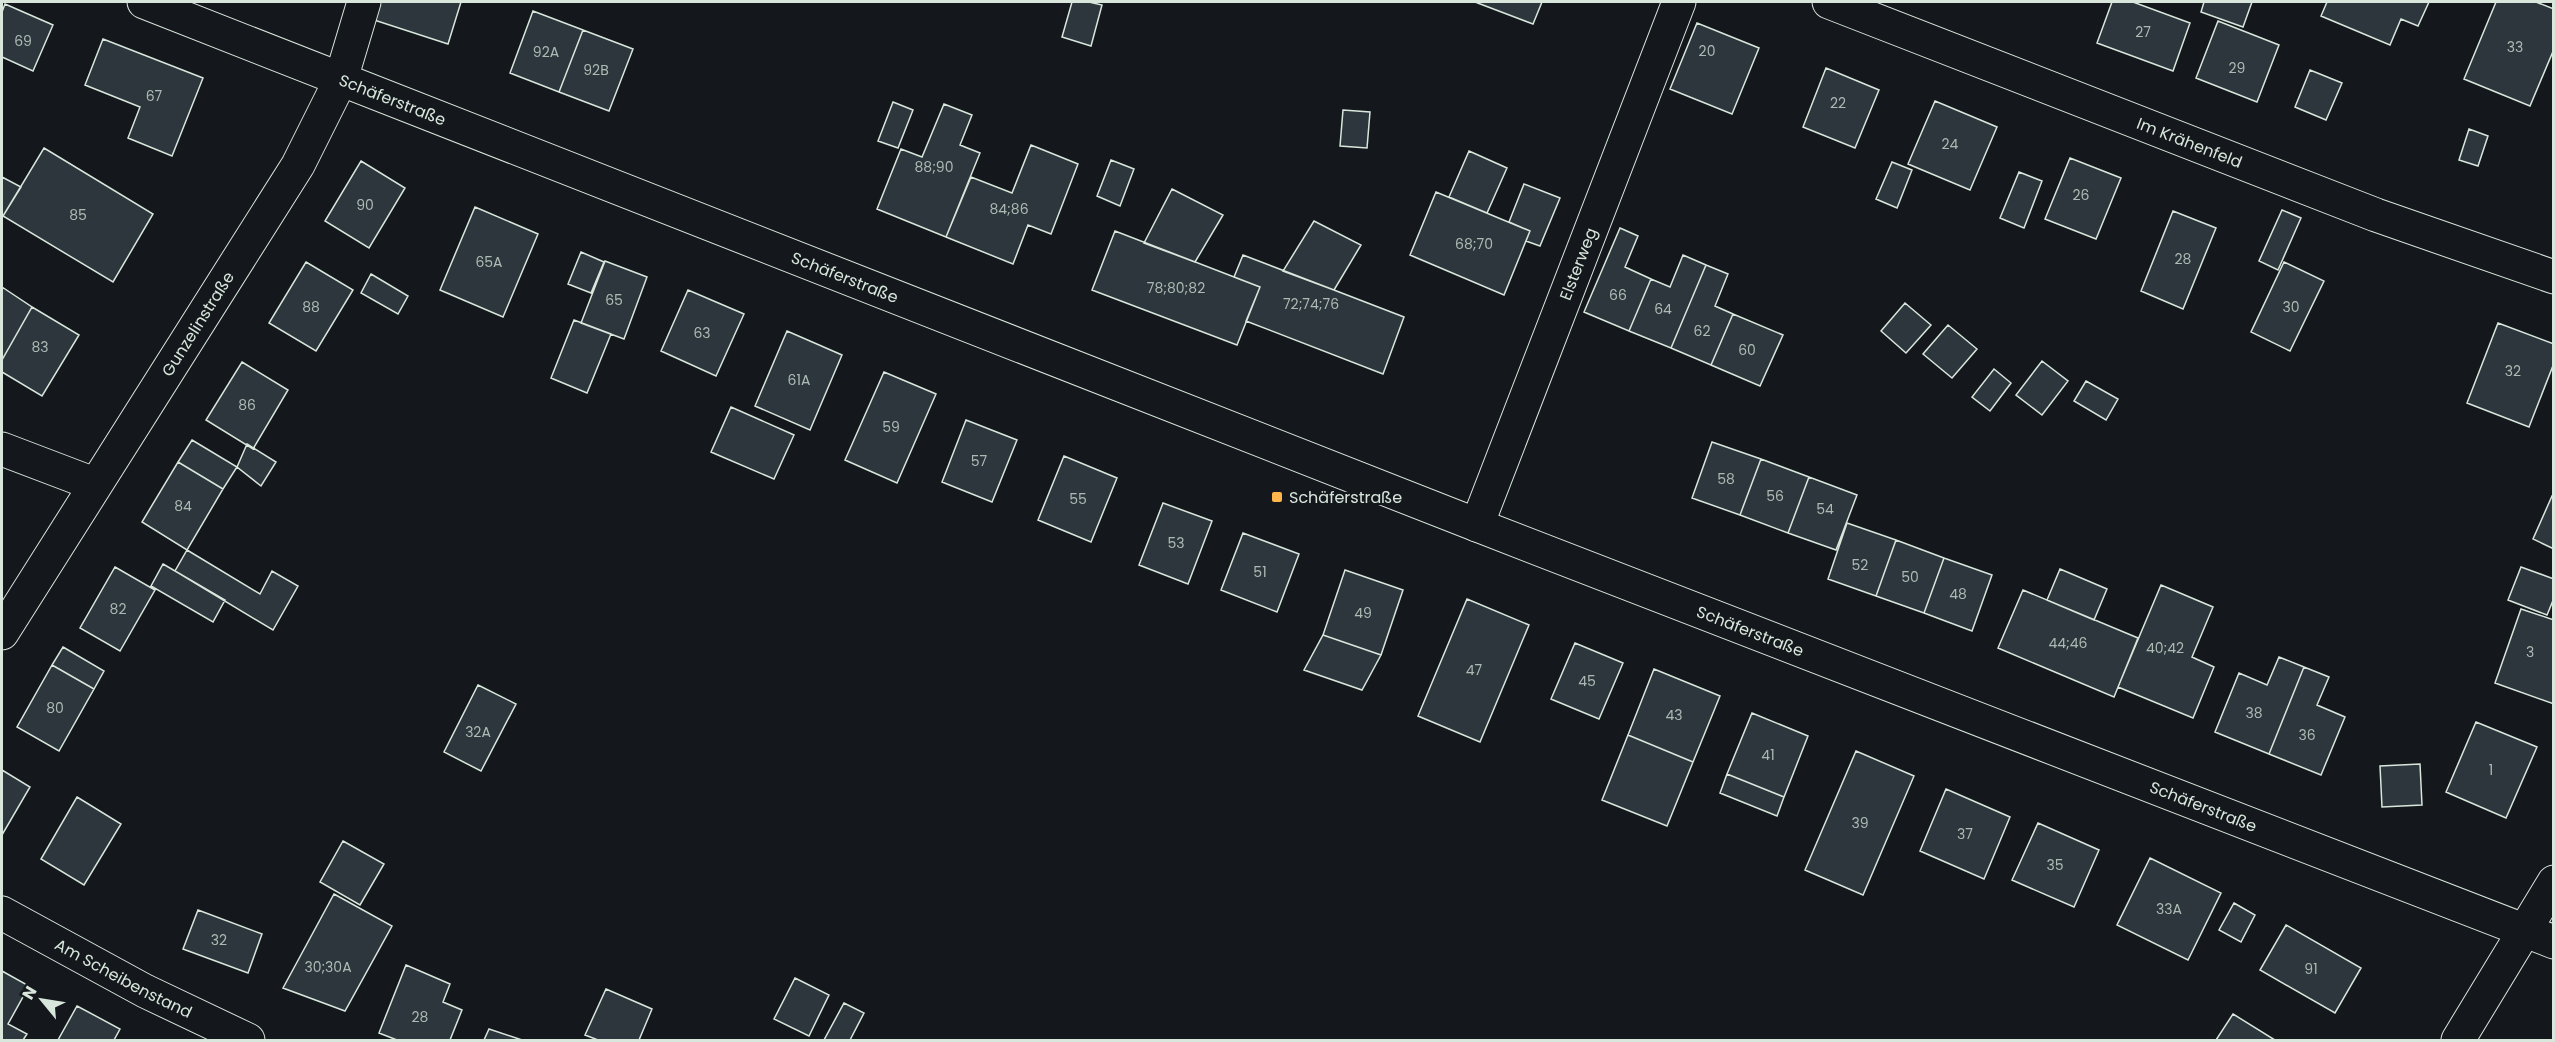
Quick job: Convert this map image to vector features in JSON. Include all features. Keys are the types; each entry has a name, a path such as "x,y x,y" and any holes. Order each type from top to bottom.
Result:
{"street":[{"name":"Schäferstraße","path":"144,2 1477,525 2539,936"},
{"name":"Gunzelinstraße","path":"2,633 94,484 298,165 341,79 364,2"},
{"name":"Elsterweg","path":"1477,525 1679,2"},
{"name":"Im Krähenfeld","path":"1829,2 2376,216 2553,277"},
{"path":"2,449 94,484"},
{"path":"2458,1041 2539,936 2553,882"},
{"name":"Am Scheibenstand","path":"2,913 145,991 248,1041"}],"building":[{"path":"373,2 461,2 448,44 368,18"},
{"path":"1072,2 1102,5 1091,46 1062,37"},
{"path":"1475,2 1542,2 1533,24"},
{"path":"2112,2 2133,2 2190,23 2173,71 2097,43"},
{"path":"2204,2 2252,2 2243,27 2201,12"},
{"path":"2327,2 2429,2 2418,26 2401,19 2390,45 2321,16"},
{"path":"2496,2 2536,2 2554,9 2554,49 2530,106 2464,79"},
{"path":"5,4 53,25 33,71 2,57 2,12"},
{"path":"533,11 583,30 559,92 510,73"},
{"path":"2218,21 2279,45 2257,102 2196,78"},
{"path":"1697,23 1759,48 1732,114 1670,89"},
{"path":"583,30 633,49 609,111 559,92"},
{"path":"103,39 203,78 172,156 128,138 140,107 85,85"},
{"path":"1826,68 1879,90 1855,148 1803,127"},
{"path":"2310,70 2342,83 2326,120 2295,107"},
{"path":"1935,101 1997,127 1970,190 1908,164"},
{"path":"893,102 913,110 898,148 878,141"},
{"path":"944,104 972,115 960,145 980,153 946,237 877,209 901,149 922,157"},
{"path":"1343,110 1370,112 1367,148 1340,146"},
{"path":"2469,129 2488,136 2478,166 2459,160"},
{"path":"1031,145 1078,164 1051,234 1028,225 1013,264 946,237 971,177 1012,193"},
{"path":"44,148 153,214 113,282 3,216"},
{"path":"1469,151 1507,168 1487,213 1449,197"},
{"path":"2070,158 2121,178 2096,239 2045,219"},
{"path":"1111,160 1134,169 1120,206 1097,196"},
{"path":"361,161 405,188 369,248 325,221"},
{"path":"1892,162 1912,170 1897,208 1876,199"},
{"path":"2019,172 2042,181 2024,228 2000,218"},
{"path":"2,177 21,187 3,216 2,215"},
{"path":"1524,184 1560,198 1540,246 1526,241 1530,231 1509,222"},
{"path":"1172,189 1223,215 1195,262 1144,243"},
{"path":"1436,192 1530,231 1504,295 1410,255"},
{"path":"475,207 538,234 503,317 440,290"},
{"path":"2282,210 2301,218 2278,270 2259,261"},
{"path":"2173,211 2216,228 2183,309 2141,291"},
{"path":"1314,221 1361,245 1334,290 1283,271"},
{"path":"1620,228 1638,236 1625,267 1651,279 1629,331 1584,312"},
{"path":"1115,231 1260,287 1237,345 1092,290"},
{"path":"581,252 604,262 591,293 568,284"},
{"path":"1243,255 1404,317 1383,374 1246,321 1260,287 1234,277"},
{"path":"1683,255 1706,265 1671,348 1629,331 1651,279 1670,287"},
{"path":"605,261 647,277 624,339 581,323"},
{"path":"306,262 353,290 316,351 269,323"},
{"path":"2284,262 2324,281 2290,351 2251,332"},
{"path":"1706,265 1728,274 1715,306 1733,314 1711,365 1671,348"},
{"path":"371,274 408,296 398,314 361,293"},
{"path":"2,287 32,307 2,360"},
{"path":"688,290 744,314 716,376 661,351"},
{"path":"1905,303 1931,325 1906,353 1881,331"},
{"path":"32,307 79,335 42,396 2,372 2,360"},
{"path":"1733,314 1783,335 1760,386 1711,365"},
{"path":"574,320 611,334 587,393 551,378"},
{"path":"2498,323 2554,344 2554,363 2529,427 2467,403"},
{"path":"1948,325 1977,349 1952,378 1923,354"},
{"path":"787,331 842,355 810,430 755,406"},
{"path":"2042,361 2068,381 2042,415 2016,395"},
{"path":"242,362 288,390 253,449 206,420"},
{"path":"1994,369 2011,383 1990,411 1972,397"},
{"path":"884,372 936,394 897,483 845,460"},
{"path":"2086,381 2118,399 2106,420 2074,401"},
{"path":"731,407 794,435 774,479 711,452"},
{"path":"966,420 1017,440 992,502 942,482"},
{"path":"192,440 237,467 223,489 178,462"},
{"path":"1712,442 1761,459 1740,515 1692,498"},
{"path":"247,444 276,462 261,486 237,467"},
{"path":"1064,456 1117,478 1091,542 1038,520"},
{"path":"1761,459 1809,477 1788,533 1740,515"},
{"path":"178,462 223,489 187,550 142,522"},
{"path":"1809,477 1857,495 1836,550 1788,533"},
{"path":"2552,496 2554,497 2554,549 2533,539"},
{"path":"1163,503 1212,521 1188,584 1139,565"},
{"path":"1847,523 1896,540 1876,596 1828,579"},
{"path":"1243,533 1299,554 1277,612 1221,590"},
{"path":"1896,540 1944,558 1924,613 1876,596"},
{"path":"187,550 260,594 272,571 298,586 273,630 175,571"},
{"path":"1944,558 1992,575 1972,631 1924,613"},
{"path":"163,564 225,600 213,622 151,586"},
{"path":"115,567 155,590 120,651 80,628"},
{"path":"2521,567 2554,579 2554,598 2547,615 2508,600"},
{"path":"2060,569 2107,589 2094,620 2047,600"},
{"path":"1345,570 1403,590 1381,655 1323,635"},
{"path":"2161,585 2213,607 2192,657 2214,667 2193,718 2118,687"},
{"path":"2023,590 2138,638 2114,697 1998,648"},
{"path":"1467,599 1529,625 1480,742 1418,716"},
{"path":"2521,609 2554,620 2554,704 2495,683"},
{"path":"1323,635 1381,655 1362,690 1304,670"},
{"path":"1575,643 1623,663 1599,719 1551,699"},
{"path":"63,647 104,671 94,689 52,665"},
{"path":"2279,657 2304,667 2269,754 2215,732 2239,673 2267,685"},
{"path":"52,665 94,689 59,751 17,727"},
{"path":"2304,667 2329,677 2317,705 2345,717 2321,775 2269,754"},
{"path":"1654,669 1720,696 1693,762 1628,735"},
{"path":"478,685 516,704 481,771 444,752"},
{"path":"1752,713 1808,736 1784,797 1727,774"},
{"path":"2476,722 2537,747 2506,818 2446,792"},
{"path":"1628,735 1693,762 1667,826 1602,800"},
{"path":"1856,751 1914,776 1863,895 1805,870"},
{"path":"2420,764 2422,805 2382,807 2380,766"},
{"path":"2,770 30,787 2,835"},
{"path":"1727,774 1784,797 1777,816 1720,793"},
{"path":"1946,789 2010,817 1984,879 1920,851"},
{"path":"77,797 121,824 84,885 41,859"},
{"path":"2038,823 2099,850 2074,907 2012,880"},
{"path":"343,841 384,864 360,905 320,882"},
{"path":"2150,858 2221,893 2188,960 2117,925"},
{"path":"334,894 392,926 345,1011 283,988"},
{"path":"2234,903 2255,915 2241,942 2219,930"},
{"path":"198,910 262,934 248,973 183,949"},
{"path":"2286,925 2361,968 2335,1013 2260,970"},
{"path":"406,965 450,984 443,1002 462,1010 450,1040 397,1040 379,1033"},
{"path":"2,971 29,986 8,1024 27,1034 23,1040 2,1040"},
{"path":"795,978 829,995 809,1036 774,1019"},
{"path":"606,989 652,1009 639,1040 598,1040 585,1035"},
{"path":"844,1003 864,1013 850,1040 824,1040"},
{"path":"77,1006 120,1029 114,1040 58,1040"},
{"path":"2233,1014 2275,1040 2216,1040"},
{"path":"489,1029 522,1040 484,1040"}],"place":[{"name":"Schäferstraße","path":"1277,497"}]}
